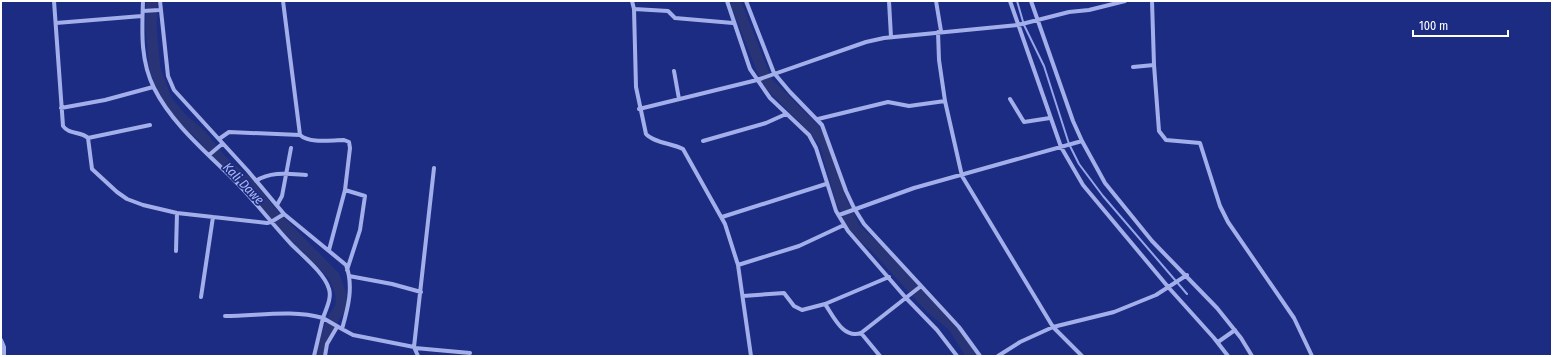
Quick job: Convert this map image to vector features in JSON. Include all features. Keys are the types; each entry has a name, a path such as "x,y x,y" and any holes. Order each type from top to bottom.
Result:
{"street":[{"path":"54,1 61,108 64,129 84,135 88,138 150,125"},
{"path":"143,1 142,16 145,62 153,87 161,100 174,116 273,221 326,282 330,290 330,298 325,319 314,356"},
{"path":"160,1 159,10 168,76 170,84 174,90 219,139 220,145 256,181 284,214 329,250 340,260 347,270 349,276 350,297 342,329"},
{"path":"283,1 300,135"},
{"path":"632,1 634,9 636,86 639,109 646,134 648,137 683,149 722,217 738,265 751,356"},
{"path":"727,1 750,69 770,98 809,135 816,148 826,184 844,225 937,330 957,356"},
{"path":"746,1 773,74 818,119 822,125 853,209 864,224 919,287 959,327 980,356"},
{"path":"889,1 890,37"},
{"path":"936,1 939,32 939,60 945,101 962,176 1053,327 1082,356"},
{"path":"1010,1 1050,118 1082,185 1218,342 1228,356"},
{"path":"1031,1 1035,20 1080,142 1105,183 1152,241 1187,275 1235,330 1252,356"},
{"path":"639,109 759,80 866,42 890,37 1019,25 1035,20 1125,1"},
{"path":"1152,1 1154,65 1159,131 1166,140 1200,143 1220,206 1228,222 1294,318 1312,356"},
{"path":"634,9 668,11 677,18 733,22"},
{"path":"142,11 159,10"},
{"path":"56,23 142,16"},
{"path":"1133,67 1154,65"},
{"path":"674,71 679,99"},
{"path":"61,108 105,100 153,87"},
{"path":"1010,99 1024,122 1050,118"},
{"path":"818,119 886,102 909,106 945,101"},
{"path":"703,141 766,123 786,114"},
{"path":"219,139 229,132 300,135 311,140 344,140 349,142 350,148 344,190 329,250"},
{"path":"88,138 92,169 117,192 143,205 178,213 273,221 284,214"},
{"path":"840,214 914,188 962,176 1080,142"},
{"path":"211,154 220,145"},
{"path":"277,205 282,196 291,148"},
{"path":"418,356 415,347 434,168"},
{"path":"256,181 265,176 287,174 306,175"},
{"path":"722,217 826,184"},
{"path":"344,190 362,194 365,200 360,230 347,270"},
{"path":"176,251 178,213"},
{"path":"201,297 213,217"},
{"path":"738,265 799,246 844,225"},
{"path":"998,356 1027,338 1053,327 1114,312 1170,287 1187,275"},
{"path":"349,276 392,284 421,292"},
{"path":"743,296 784,293 794,306 802,310 825,304 889,276"},
{"path":"825,304 848,334 854,335 861,333 919,287"},
{"path":"225,316 284,313 313,315 325,319 353,335 415,347 470,353"},
{"path":"325,356 327,344 336,326"},
{"path":"1218,342 1235,330"},
{"path":"861,333 880,356"},
{"path":"1,340 4,347 4,356"}],"waterway":[{"name":"Kali Dawe","path":"152,1 151,28 155,69 167,101 182,119 201,135 221,160 249,184 270,211 334,276 341,294 341,307 334,317 319,356"},
{"path":"735,1 767,82 814,129 825,144 841,200 855,229 877,249 931,308 953,326 972,356"},
{"path":"1017,1 1024,25 1044,66 1069,144 1079,164 1103,196 1187,294"}]}
